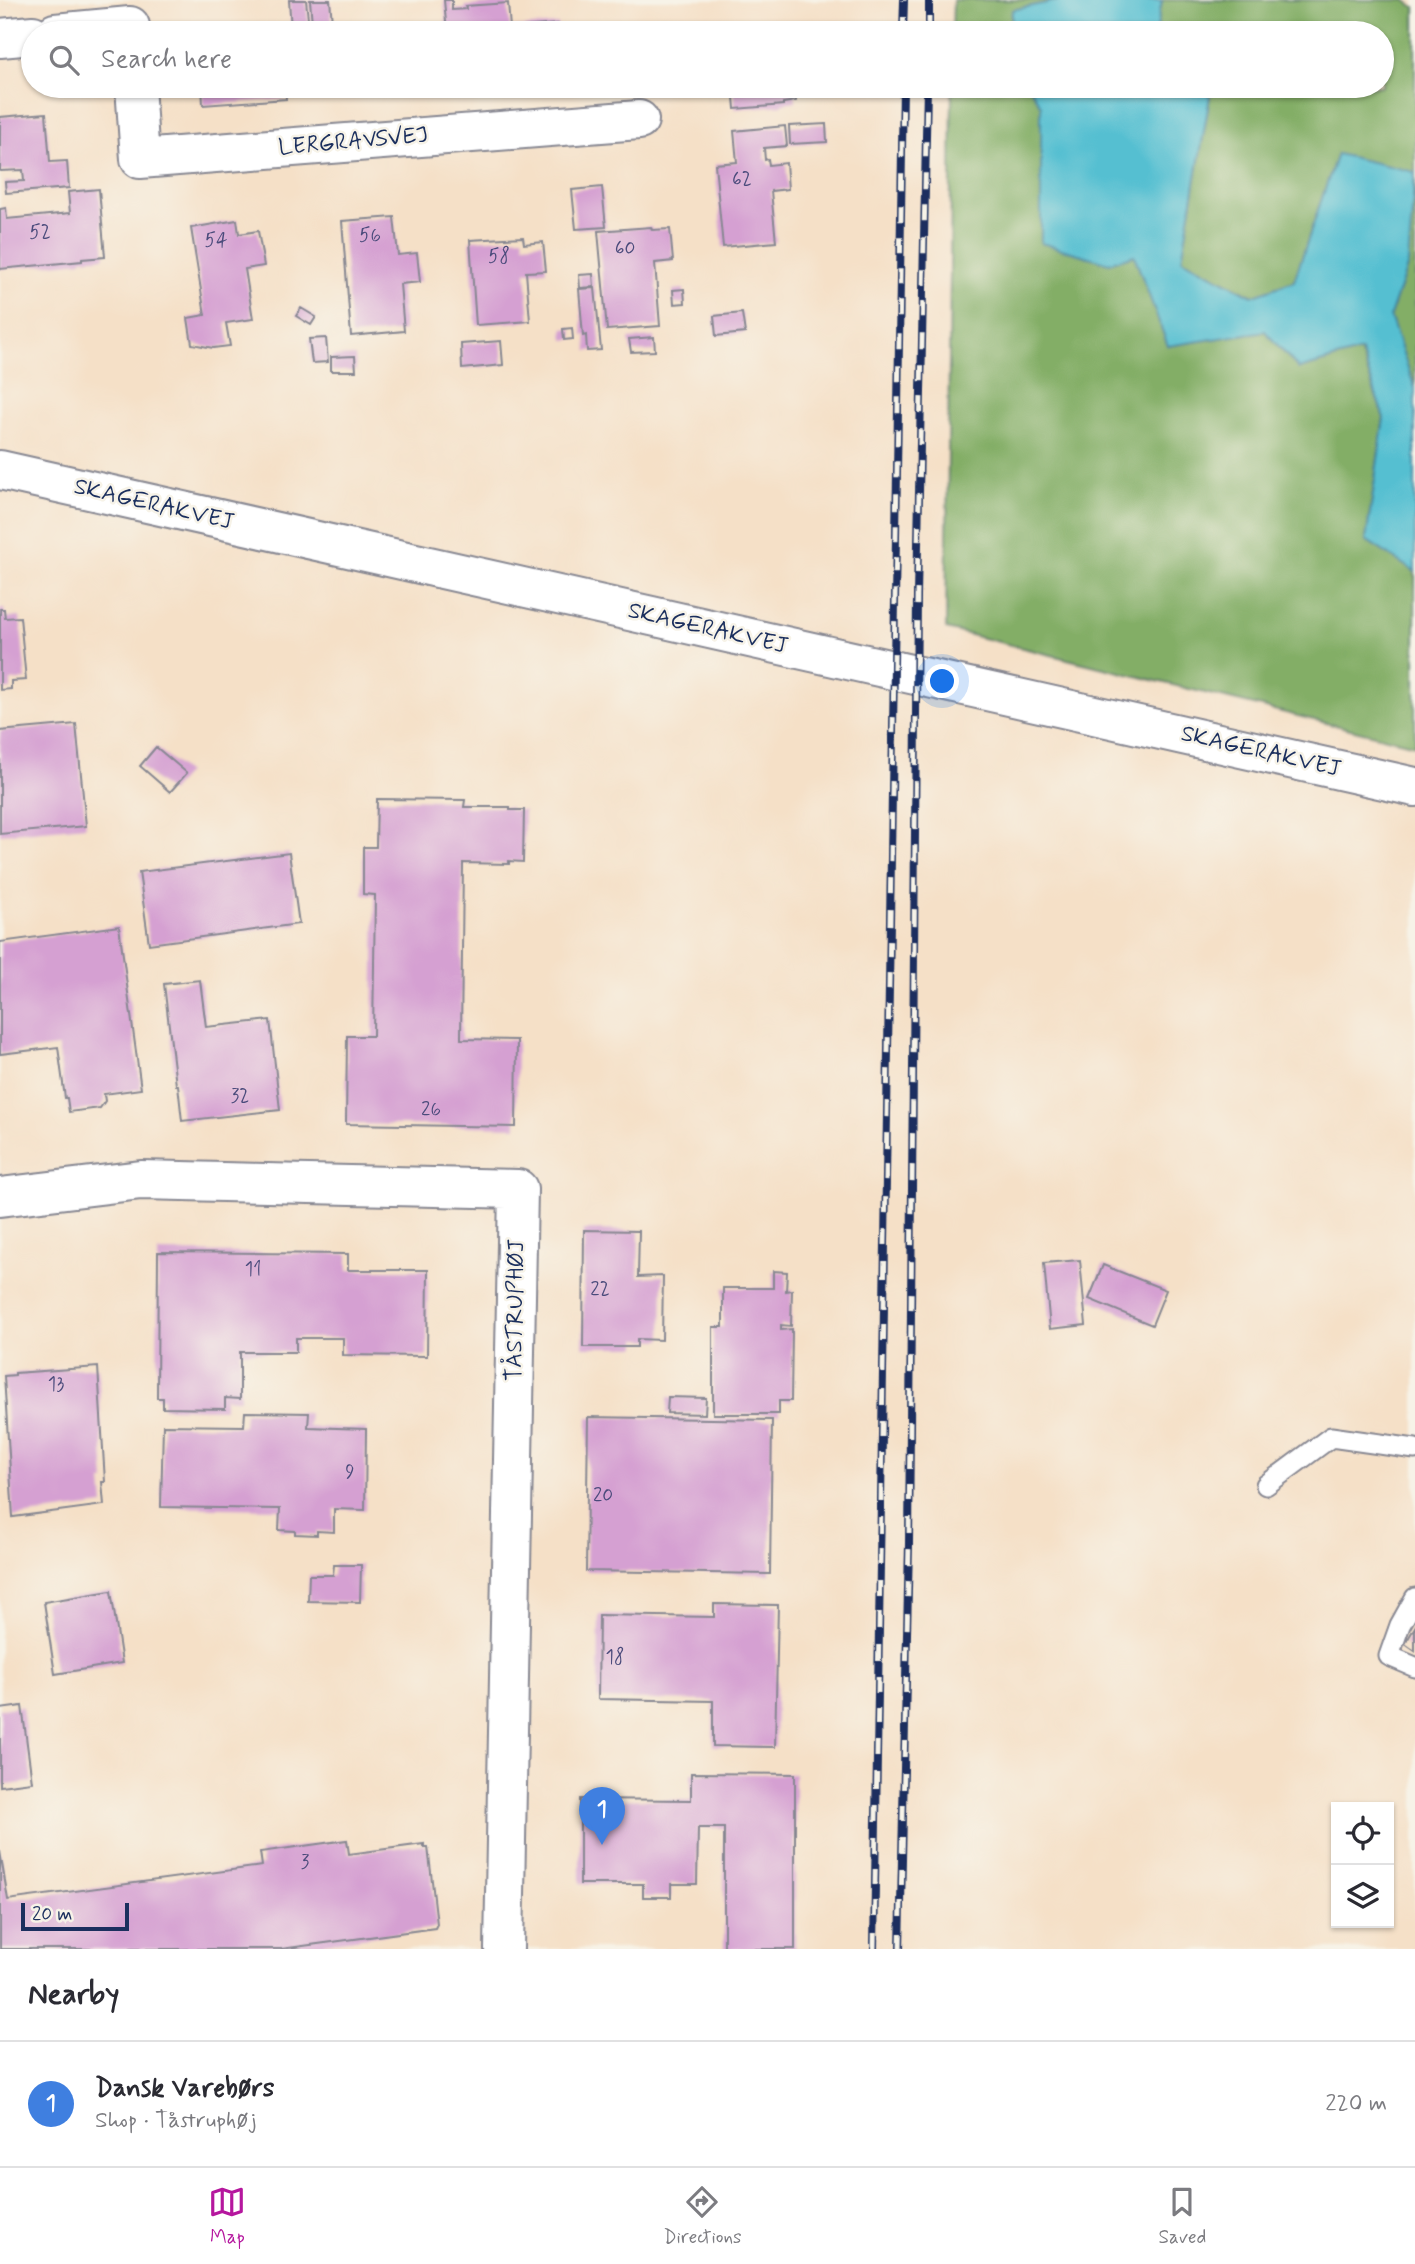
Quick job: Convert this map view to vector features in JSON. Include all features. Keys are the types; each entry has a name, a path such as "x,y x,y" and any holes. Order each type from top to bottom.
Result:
{"street":[{"path":"0,38 21,36"},
{"name":"LERGRAVSVEJ","path":"136,98 141,159 639,120"},
{"name":"SKAGERAKVEJ","path":"0,470 1415,787"},
{"name":"TÅSTRUPHØJ","path":"0,1196 141,1180 518,1189 504,1949"}],"lane":[{"path":"1266,1485 1331,1437 1415,1449"},
{"path":"1415,1598 1400,1625 1389,1656 1415,1667"}],"green space":[{"path":"953,0 1061,0 1012,10 1012,21 952,21"},
{"path":"1162,0 1405,0 1415,7 1415,388 1390,316 1408,264 1337,154 1294,281 1253,296 1182,259 1210,98 1394,98 1394,21 1158,21"},
{"path":"952,98 1036,98 1041,106 1041,243 1134,255 1168,346 1265,331 1299,369 1360,351 1384,418 1366,540 1415,572 1415,745 946,629"}],"water":[{"path":"1061,0 1162,0 1158,21 1012,21 1012,10"},
{"path":"1036,98 1210,98 1182,259 1252,296 1294,281 1337,154 1415,172 1408,264 1390,316 1415,388 1415,572 1366,540 1384,418 1361,351 1299,369 1265,331 1168,346 1134,255 1109,263 1041,243 1041,106"}],"building":[{"path":"289,0 306,0 308,21 290,21"},
{"path":"310,0 330,0 332,21 312,21"},
{"path":"444,0 452,0 452,10 466,9 465,6 508,3 509,21 446,21"},
{"path":"203,98 286,98 286,99 203,105"},
{"path":"734,98 796,98 796,101 783,105 735,109"},
{"path":"46,113 50,162 67,161 69,188 6,193 5,182 24,181 23,170 0,171 0,117"},
{"path":"826,124 827,142 790,144 789,126"},
{"path":"785,126 787,146 764,148 765,160 768,159 769,165 786,163 788,189 771,191 776,242 723,247 715,164 737,162 734,131"},
{"path":"602,187 606,227 576,229 572,190"},
{"path":"99,189 105,257 0,269 0,209 6,208 7,219 70,213 68,192"},
{"path":"394,217 398,255 417,253 420,282 400,284 404,331 351,336 342,221"},
{"path":"237,220 239,234 258,231 264,266 245,269 253,319 226,323 230,346 213,348 192,344 188,318 205,315 191,228"},
{"path":"651,227 652,230 670,229 673,261 655,263 660,326 607,330 598,231"},
{"path":"523,237 524,244 543,242 546,271 526,272 530,321 476,325 470,240"},
{"path":"593,274 594,287 580,288 579,275"},
{"path":"595,288 601,350 587,351 579,289"},
{"path":"684,289 685,303 674,304 673,290"},
{"path":"301,308 316,317 311,325 296,316"},
{"path":"742,313 745,333 716,336 714,316"},
{"path":"572,328 573,339 564,340 563,329"},
{"path":"654,337 655,351 631,352 629,339"},
{"path":"326,338 328,362 312,363 309,339"},
{"path":"501,341 503,365 462,369 461,344"},
{"path":"355,356 356,371 331,371 331,357"},
{"path":"0,609 4,609 5,618 20,617 26,680 11,681 11,689 0,690"},
{"path":"76,724 86,826 0,834 0,731"},
{"path":"156,747 187,773 170,792 140,766"},
{"path":"377,799 465,800 464,807 510,807 510,810 524,810 523,862 463,863 461,1039 517,1040 516,1127 346,1124 347,1036 373,1036 375,895 363,894 363,847 376,847"},
{"path":"289,853 299,924 149,944 139,872"},
{"path":"119,926 141,1089 104,1094 105,1101 100,1108 69,1112 58,1047 0,1054 0,942"},
{"path":"200,980 206,1027 270,1020 280,1110 182,1121 164,984"},
{"path":"584,1230 639,1231 638,1277 663,1276 662,1340 637,1339 637,1347 583,1347"},
{"path":"158,1252 348,1254 348,1270 428,1270 427,1356 343,1355 343,1338 296,1338 296,1352 240,1352 240,1399 225,1398 225,1409 163,1408 163,1398 157,1398"},
{"path":"1080,1260 1086,1325 1050,1329 1044,1263"},
{"path":"1103,1265 1166,1290 1152,1325 1089,1299"},
{"path":"773,1271 787,1272 786,1291 792,1290 791,1326 781,1325 781,1330 792,1329 791,1401 779,1401 779,1414 713,1414 713,1327 723,1327 723,1288 773,1288"},
{"path":"98,1367 104,1505 13,1517 4,1376"},
{"path":"668,1397 706,1398 705,1414 667,1413"},
{"path":"245,1412 309,1413 308,1427 366,1429 365,1510 334,1509 334,1532 317,1531 317,1535 279,1530 280,1509 161,1507 163,1425 244,1426"},
{"path":"588,1417 772,1420 770,1574 586,1571"},
{"path":"334,1565 361,1565 360,1602 308,1601 309,1575 333,1575"},
{"path":"111,1591 122,1663 55,1674 44,1602"},
{"path":"714,1604 778,1605 775,1747 713,1746 713,1701 598,1699 599,1615 714,1617"},
{"path":"1415,1627 1415,1651 1405,1644"},
{"path":"22,1706 32,1782 0,1786 0,1709"},
{"path":"691,1773 795,1774 795,1949 724,1949 724,1828 698,1828 697,1884 671,1884 671,1897 643,1897 643,1884 580,1884 580,1799 691,1800"},
{"path":"347,1840 349,1854 424,1844 424,1847 428,1847 437,1924 435,1928 281,1949 0,1949 0,1851 8,1900 262,1866 260,1852"}],"railway":[{"path":"903,21 904,0"},
{"path":"929,0 929,21"},
{"path":"874,1949 903,98"},
{"path":"900,1949 909,1544 917,596 927,98"}],"place":[{"name":"Dansk Varebørs","path":"602,1845"}]}
